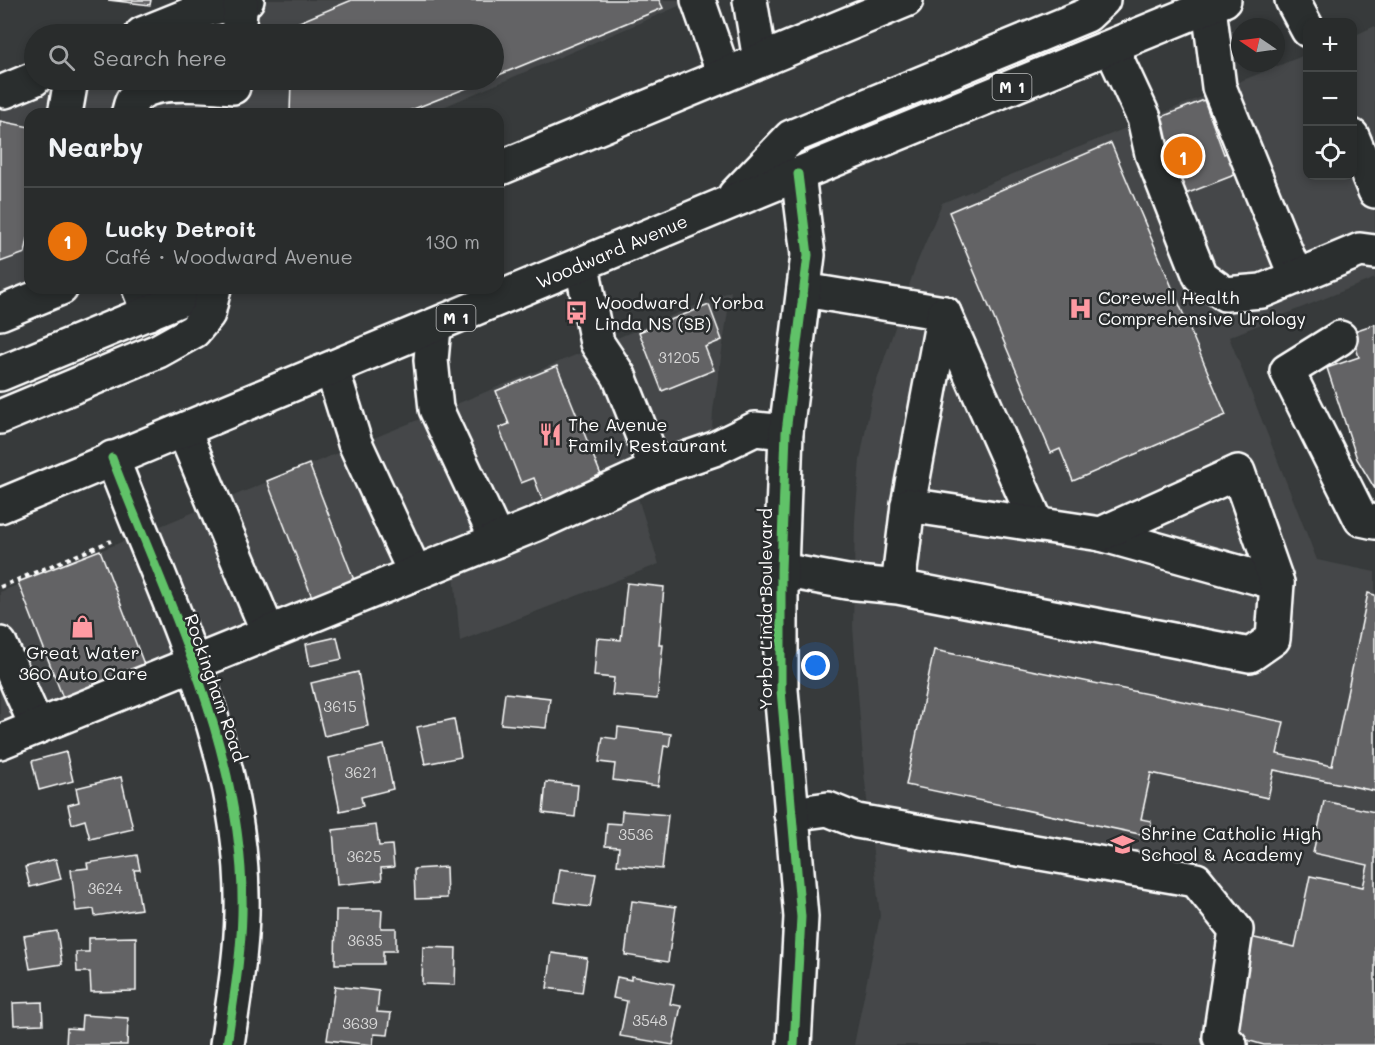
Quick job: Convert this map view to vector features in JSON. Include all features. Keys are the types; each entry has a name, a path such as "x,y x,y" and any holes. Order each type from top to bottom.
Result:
{"main road":[{"path":"167,24 194,13 243,0 239,24"},
{"path":"698,0 724,75"},
{"path":"750,0 760,60"},
{"path":"504,166 906,0"},
{"path":"728,203 791,137 1087,15 1103,0"},
{"path":"1292,0 1303,21"},
{"path":"1217,3 1219,87 1296,277"},
{"name":"Woodward Avenue","path":"0,506 582,266 798,174 1217,3"},
{"path":"1111,47 1144,118 1152,154 1200,276 1225,294 1262,291 1360,250 1375,252"},
{"path":"66,108 69,90"},
{"path":"130,108 133,100 148,90"},
{"path":"213,90 233,94"},
{"path":"1357,146 1375,191"},
{"name":"Yorba Linda Boulevard","path":"794,1045 801,917 781,690 781,570 786,432 808,255 798,174"},
{"path":"582,266 597,343 619,376 656,469"},
{"path":"804,290 944,313"},
{"path":"0,313 46,294"},
{"path":"3,366 144,300 176,294"},
{"path":"0,417 158,351 194,332 208,314 213,294"},
{"path":"898,587 908,505 944,313"},
{"path":"944,313 1037,524"},
{"path":"434,327 430,360 436,409 497,540"},
{"path":"1340,338 1287,371 1361,519 1375,522"},
{"path":"333,369 355,443 415,573"},
{"path":"0,742 497,540 656,469 714,449 754,429 786,432"},
{"path":"184,431 268,632"},
{"name":"Rockingham Road","path":"112,458 192,663 224,758 239,843 242,914 227,1045"},
{"path":"781,570 847,582 898,587 1250,655 1273,639 1277,583 1238,472 1101,534"},
{"path":"908,505 1101,534 1277,583"},
{"path":"0,644 37,727"},
{"path":"791,814 828,809 857,821 1196,880 1236,930 1220,1037 1230,1045"}],"path":[{"path":"0,587 114,539"}],"shaded area":[{"path":"188,0 693,0 504,81 504,24 132,24"},
{"path":"1375,26 1375,278 1229,337 1317,560 1375,572 1375,1045 854,1045 880,916 864,773 853,627 855,520 860,460 872,395 916,265 942,203 1263,72 1285,72 1285,63 1303,56 1303,180 1357,180 1357,34"},
{"path":"0,81 24,81 24,90 483,90 441,108 24,108 24,287 0,297"},
{"path":"731,291 713,411 710,465 638,498 659,564 460,641 454,574 0,762 0,592"}],"building":[{"path":"108,0 151,0 150,5"},
{"path":"352,0 659,0 663,8 504,73 504,24 297,23"},
{"path":"291,90 462,90 416,108 290,108"},
{"path":"1204,100 1224,154 1234,150 1242,172 1178,197 1149,122"},
{"path":"0,121 24,126 24,253 0,262"},
{"path":"1111,143 1226,415 1073,481 1060,449 1051,453 949,212"},
{"path":"709,305 722,340 705,347 714,370 662,391 639,332"},
{"path":"1375,324 1375,489 1357,459 1327,368 1359,357 1351,332"},
{"path":"557,366 603,480 544,504 534,478 521,483 499,428 509,424 496,391"},
{"path":"309,464 354,580 312,597 267,481"},
{"path":"100,550 147,672 65,703 18,582"},
{"path":"627,583 664,587 659,645 663,645 657,699 612,695 614,678 594,676 597,638 621,640"},
{"path":"1368,593 1375,595 1375,791 1274,770 1268,798 1151,773 1141,819 1151,821 1149,836 906,785 934,650 1284,722 1277,754 1332,766"},
{"path":"337,637 342,659 310,666 306,644"},
{"path":"358,672 368,726 324,736 311,683"},
{"path":"505,693 550,698 546,728 501,724"},
{"path":"454,719 461,757 425,764 417,727"},
{"path":"618,727 671,734 669,747 664,746 658,786 613,780 615,764 599,762 603,737 617,739"},
{"path":"384,745 393,789 361,797 363,806 340,811 329,758"},
{"path":"66,752 73,781 39,790 32,761"},
{"path":"121,777 133,829 90,839 85,820 72,824 68,805 79,802 76,788"},
{"path":"546,782 578,785 575,817 543,813"},
{"path":"1324,801 1375,812 1375,1045 1264,1045 1229,1035 1250,937 1295,947 1310,876 1363,887 1368,865 1313,853"},
{"path":"622,811 668,815 662,869 617,865 619,847 605,846 607,823 621,824"},
{"path":"376,825 379,846 392,845 394,867 381,868 382,880 337,885 333,830"},
{"path":"137,855 140,870 134,870 141,909 95,916 94,909 76,911 71,870 88,868 87,863"},
{"path":"56,859 61,879 30,887 25,867"},
{"path":"446,867 447,898 415,899 414,869"},
{"path":"560,869 596,874 590,907 555,902"},
{"path":"632,901 676,907 668,962 625,955"},
{"path":"336,910 382,910 381,928 396,928 396,951 383,951 383,964 335,964"},
{"path":"57,931 62,964 30,969 24,936"},
{"path":"136,937 136,991 91,992 90,972 77,972 76,952 89,952 89,938"},
{"path":"423,947 456,948 455,985 422,984"},
{"path":"552,953 587,958 582,993 547,988"},
{"path":"631,976 674,984 670,1004 681,1006 673,1045 620,1036 627,1001 613,998 617,977 631,980"},
{"path":"335,986 379,991 377,1012 391,1013 388,1035 374,1034 373,1045 327,1040"},
{"path":"42,1002 43,1024 14,1025 13,1003"},
{"path":"82,1015 128,1018 127,1045 66,1045 67,1028 81,1029"}],"cycle path":[{"path":"794,1045 801,917 781,690 781,570 786,432 808,255 798,174"},
{"path":"112,458 200,681 231,796 240,854 242,914 227,1045"}],"place":[{"name":"Lucky Detroit","path":"1183,156"},
{"name":"Corewell Health Comprehensive Urology","path":"1080,308"},
{"name":"Woodward / Yorba Linda NS (SB)","path":"577,313"},
{"name":"The Avenue Family Restaurant","path":"550,435"},
{"name":"Great Water 360 Auto Care","path":"83,627"},
{"name":"Shrine Catholic High School & Academy","path":"1123,844"}]}
